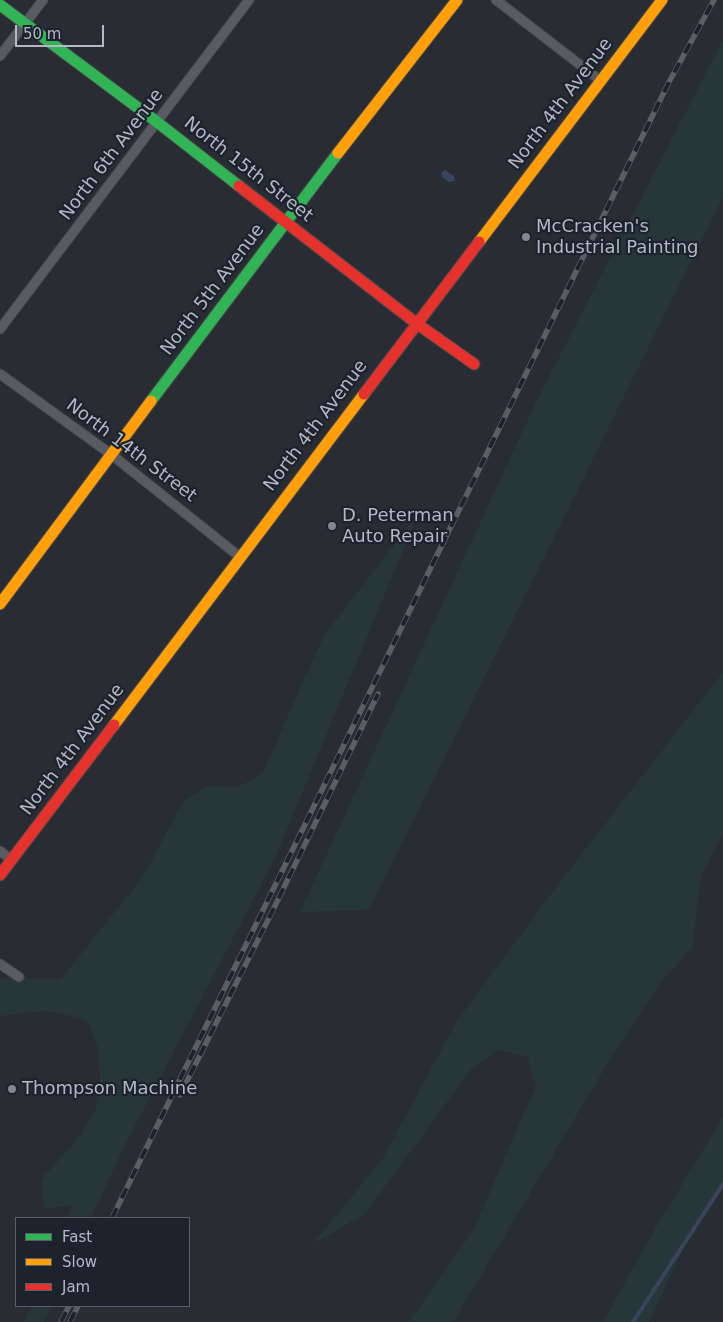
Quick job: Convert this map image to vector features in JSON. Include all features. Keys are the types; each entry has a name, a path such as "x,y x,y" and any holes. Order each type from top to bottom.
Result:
{"street":[{"path":"0,56 43,0"},
{"name":"North 6th Avenue","path":"0,329 249,0"},
{"name":"North 5th Avenue","path":"0,604 286,221 457,0"},
{"path":"496,0 601,81"},
{"name":"North 4th Avenue","path":"0,875 662,0"},
{"name":"North 15th Street","path":"0,5 157,122 416,323 474,364"},
{"name":"North 14th Street","path":"0,374 112,455 240,557"},
{"path":"0,851 12,860"},
{"path":"0,964 19,977"}],"shaded area":[{"path":"723,40 723,197 369,910 300,912 537,400"},
{"path":"418,514 276,856 125,1145 91,1217 67,1217 72,1205 44,1209 41,1180 81,1135 96,1109 100,1079 98,1048 87,1020 42,1011 0,1016 0,978 61,979 134,888 151,862 184,800 209,786 238,787 263,773 325,634"},
{"path":"723,672 723,834 702,874 692,948 662,981 608,1063 453,1322 409,1322 474,1229 535,1088 528,1057 498,1050 472,1068 365,1214 313,1244 383,1158 457,1021 556,887"},
{"path":"723,1117 723,1183 685,1245 649,1322 603,1322 649,1239"},
{"path":"31,1307 51,1307 44,1322 24,1322"}],"water":[{"path":"445,170 454,176 455,181 449,182 442,177 441,173"}],"waterway":[{"path":"633,1322 723,1184"}],"railway":[{"path":"112,1217 669,82 714,0"},
{"path":"180,1095 378,694"},
{"path":"61,1322 68,1307"},
{"path":"70,1322 78,1307"}],"traffic: fast":[{"path":"0,5 157,122 239,186"},
{"path":"151,401 338,153"}],"traffic: slow":[{"path":"338,153 457,0"},
{"path":"479,242 662,0"},
{"path":"114,725 364,394"},
{"path":"0,604 151,401"}],"traffic: jam":[{"path":"239,186 416,323 474,364"},
{"path":"364,394 479,242"},
{"path":"0,875 114,725"}],"place":[{"name":"McCracken's Industrial Painting","path":"526,237"},
{"name":"D. Peterman Auto Repair","path":"332,526"},
{"name":"Thompson Machine","path":"12,1089"}]}
